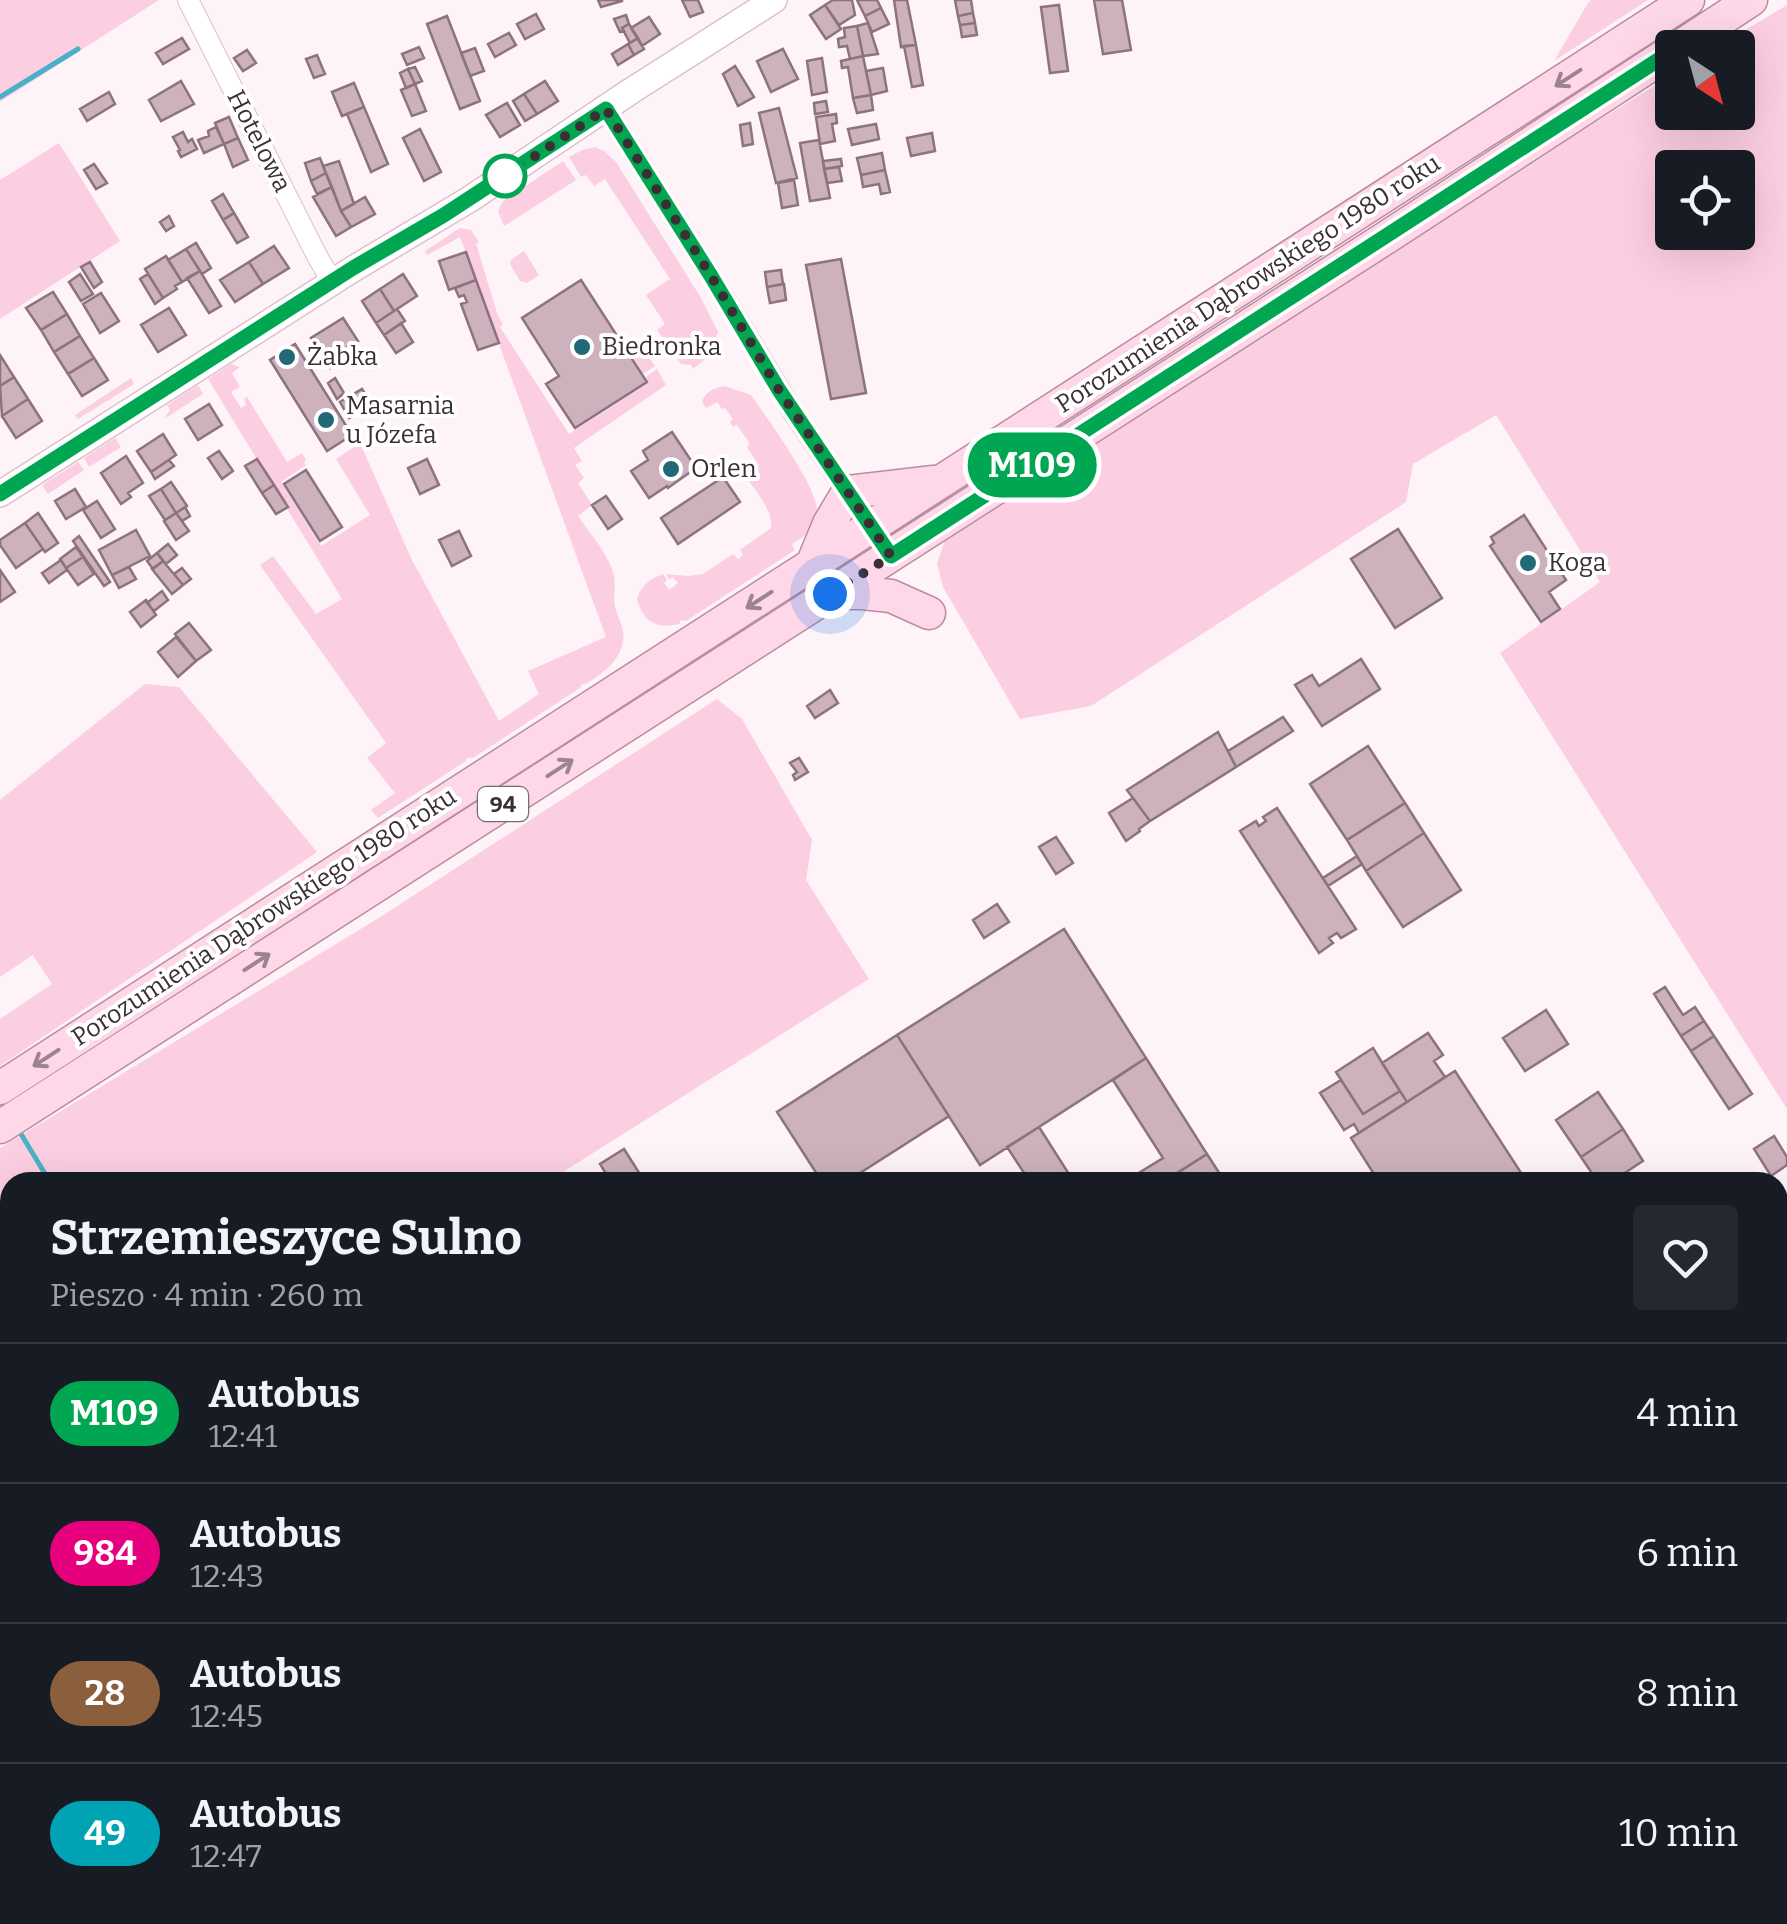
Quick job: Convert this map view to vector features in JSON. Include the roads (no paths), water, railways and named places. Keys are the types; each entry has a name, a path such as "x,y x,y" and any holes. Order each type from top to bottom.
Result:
{"main road":[{"name":"Porozumienia Dąbrowskiego 1980 roku","path":"0,1088 1688,0"},
{"name":"Porozumienia Dąbrowskiego 1980 roku","path":"1704,30 1751,0"},
{"name":"Porozumienia Dąbrowskiego 1980 roku","path":"0,1127 1655,62"},
{"path":"812,566 848,492 943,480"},
{"path":"830,594 862,592 891,596 929,613"}],"street":[{"name":"Hotelowa","path":"188,0 332,282"},
{"path":"0,494 444,215 774,0"},
{"path":"606,109 779,390 891,556"}],"waterway":[{"path":"0,97 78,49"},
{"path":"21,1134 44,1172"}],"place":[{"name":"Biedronka","path":"582,347"},
{"name":"Żabka","path":"287,357"},
{"name":"Masarnia u Józefa","path":"326,420"},
{"name":"Orlen","path":"671,469"},
{"name":"Koga","path":"1528,563"}]}
